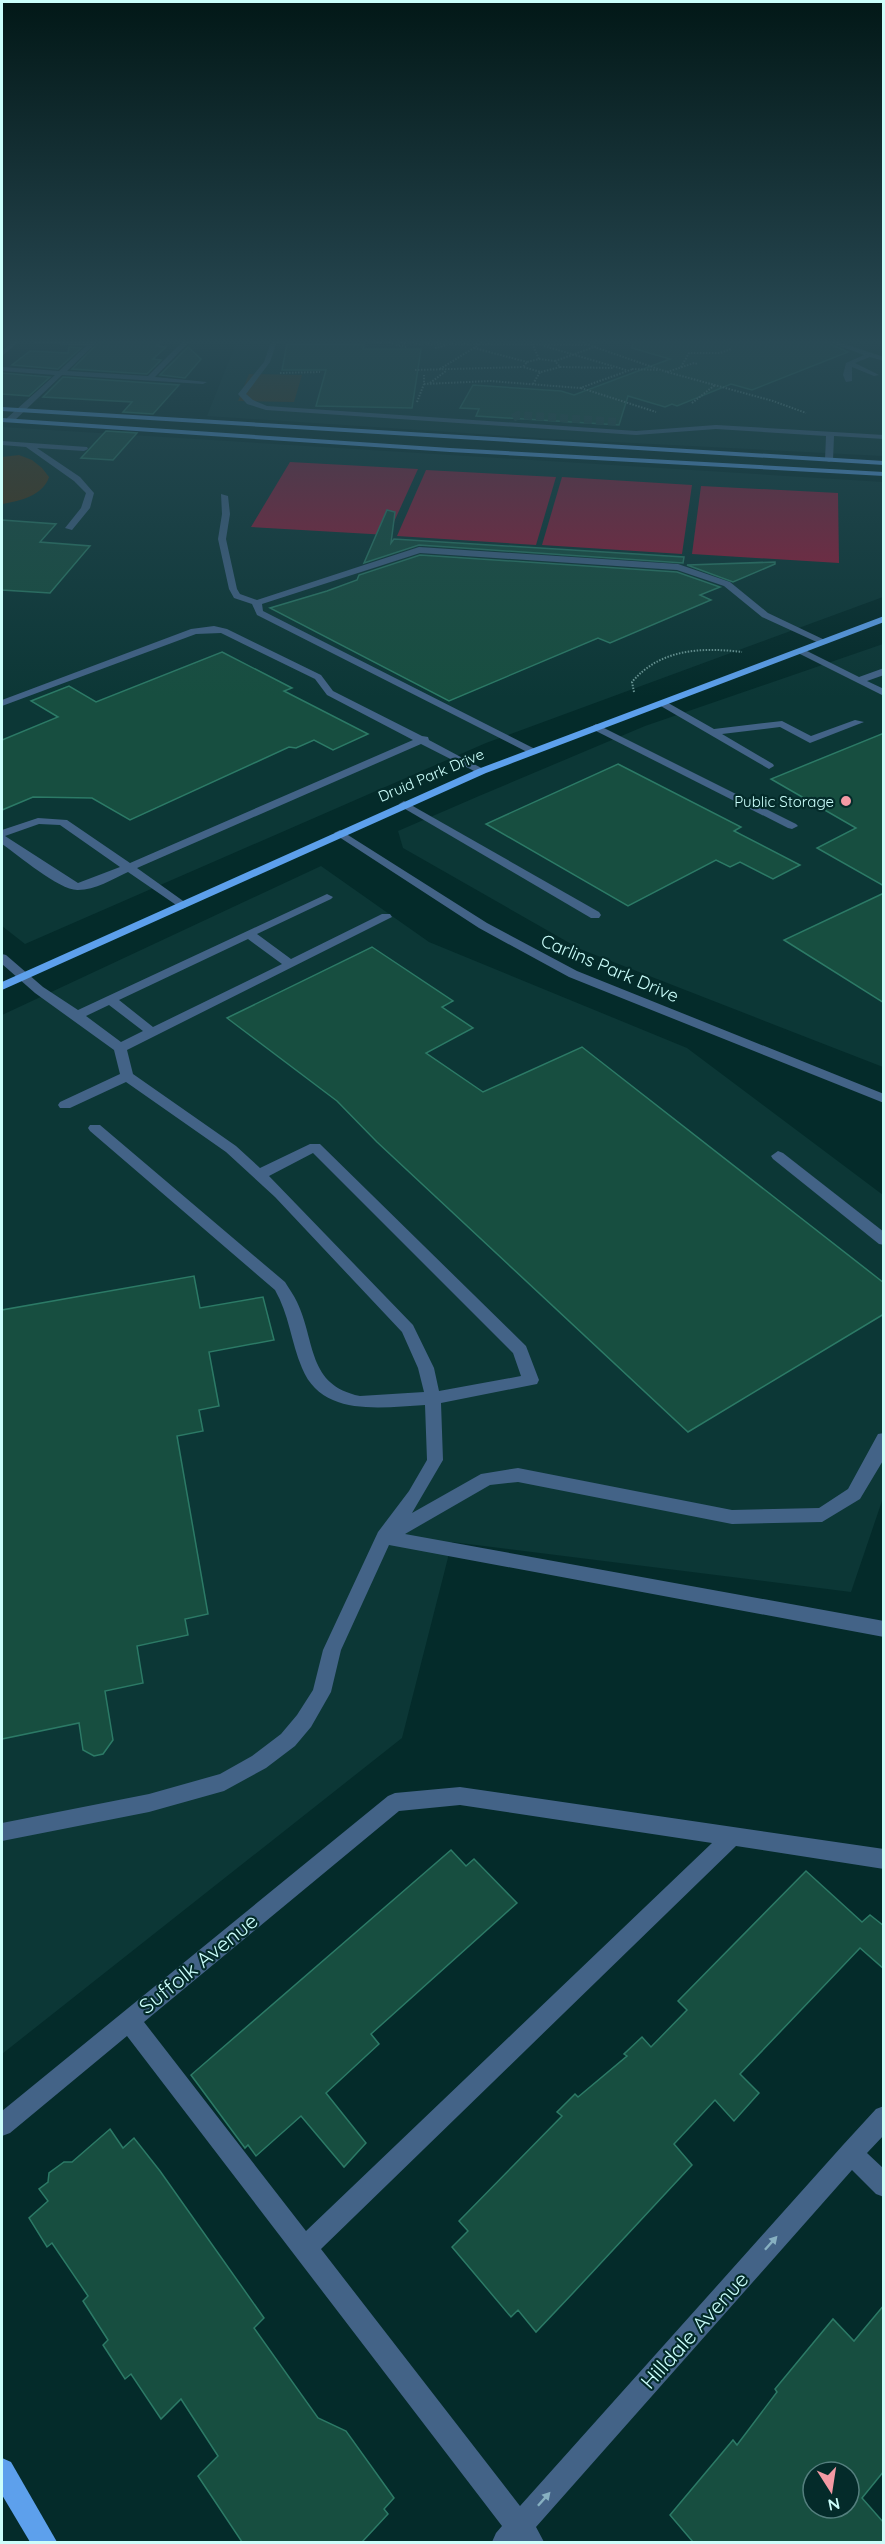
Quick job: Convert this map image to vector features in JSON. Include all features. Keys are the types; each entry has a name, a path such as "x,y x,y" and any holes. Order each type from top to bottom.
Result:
{"main road":[{"path":"626,460 884,474"},
{"path":"839,460 884,463"},
{"name":"Druid Park Drive","path":"2,986 482,771 884,619"},
{"path":"2,2471 44,2542"}],"street":[{"path":"49,460 77,479 90,494 90,500 69,528"},
{"path":"224,496 226,514 222,539 233,590 237,596 257,603 419,550 678,567 727,584 765,615 824,642"},
{"path":"257,603 260,613 531,751"},
{"path":"2,703 194,631 214,629 224,631 318,677 330,693 424,739 482,771"},
{"path":"801,651 884,693"},
{"path":"859,681 884,671"},
{"path":"663,703 769,766"},
{"path":"712,732 782,724 810,740 859,722"},
{"path":"596,727 792,826"},
{"path":"182,905 129,868 63,822 38,820 2,837 68,884 77,887 89,885 129,868 424,739"},
{"path":"404,804 595,915"},
{"name":"Carlins Park Drive","path":"340,833 470,920 523,950 584,978 884,1099"},
{"path":"77,1015 327,897"},
{"path":"120,1048 386,917"},
{"path":"249,934 290,964"},
{"path":"2,958 39,990 120,1048 128,1076 231,1149 280,1194 408,1329 426,1368 433,1398 435,1460 415,1496 384,1537 332,1650 322,1692 304,1721 288,1740 259,1762 224,1782 149,1803 2,1832"},
{"path":"110,999 151,1031"},
{"path":"65,1104 128,1076"},
{"path":"96,1128 280,1286 290,1303 310,1369 323,1386 346,1399 360,1402 433,1398 531,1380 520,1350 315,1147 258,1175"},
{"path":"778,1156 884,1240"},
{"path":"384,1537 487,1479 518,1475 732,1516 822,1515 854,1494 884,1439"},
{"path":"384,1537 884,1629"},
{"name":"Suffolk Avenue","path":"2,2124 395,1802 460,1796 733,1836"},
{"path":"305,2248 733,1836 884,1859"},
{"path":"129,2020 305,2248 519,2537"},
{"name":"Hilldale Avenue","path":"519,2537 884,2117"},
{"path":"851,2153 884,2186"}],"path":[{"path":"634,692 632,682 636,676 665,658 680,652 709,648 743,652"}],"shaded area":[{"path":"2,460 526,460 883,482 883,597 486,743 25,944 2,926"},
{"path":"2,460 31,460 49,477 42,489 36,493 2,504"},
{"path":"290,462 418,469 388,535 251,527"},
{"path":"426,470 556,477 536,545 397,536"},
{"path":"562,477 692,485 682,554 542,545"},
{"path":"701,486 838,493 839,563 692,554"},
{"path":"883,644 883,1067 580,949 403,848 398,831 479,796 645,726"},
{"path":"321,866 429,942 687,1048 883,1195 883,1498 851,1592 452,1542 402,1738 2,2054 2,1015"}],"building":[{"path":"387,510 395,512 391,543 394,539 684,557 683,563 419,545 364,563"},
{"path":"2,520 56,524 40,542 90,546 50,593 2,590"},
{"path":"420,555 677,572 720,587 700,595 711,600 610,643 598,638 449,701 270,608 327,591 357,580 359,575"},
{"path":"775,562 775,564 733,582 687,565"},
{"path":"222,652 292,688 284,691 368,734 333,750 314,740 296,748 289,747 130,820 92,798 33,797 2,810 2,740 58,717 31,701 69,686 96,702"},
{"name":"Public Storage","path":"884,733 884,886 817,848 856,828 771,779"},
{"path":"618,764 741,827 734,831 800,865 773,879 740,862 730,867 716,860 628,906 486,824"},
{"path":"884,893 884,1003 784,940"},
{"path":"372,947 453,1001 442,1007 473,1028 426,1053 483,1092 582,1047 884,1283 884,1314 688,1432 377,1142 337,1101 227,1018"},
{"path":"194,1276 200,1308 263,1297 274,1340 209,1352 219,1406 199,1410 203,1431 177,1436 208,1614 185,1619 188,1635 137,1646 143,1683 105,1691 113,1740 103,1754 94,1756 83,1750 79,1723 2,1739 2,1310"},
{"path":"451,1850 466,1866 474,1859 517,1903 371,2034 379,2044 326,2093 366,2143 344,2167 301,2116 256,2156 248,2145 245,2148 191,2075"},
{"path":"806,1871 862,1922 870,1915 884,1926 884,1969 860,1948 740,2074 759,2093 734,2121 715,2100 674,2144 692,2165 573,2293 536,2332 518,2310 511,2317 452,2247 468,2231 459,2221 562,2116 557,2112 575,2094 578,2097 627,2056 624,2054 642,2037 651,2047 687,2010 678,2001"},
{"path":"110,2129 123,2148 134,2138 160,2171 264,2318 254,2328 318,2418 346,2431 394,2498 384,2509 388,2514 362,2542 242,2542 198,2476 218,2456 181,2399 161,2419 131,2374 125,2379 103,2345 108,2340 83,2301 88,2296 52,2243 47,2247 29,2218 48,2201 39,2189 48,2182 49,2173 64,2162 72,2162"},
{"path":"884,2305 884,2471 862,2498 884,2523 884,2542 693,2542 670,2515 733,2440 737,2445 777,2392 775,2389 833,2319 854,2341"}],"place":[{"name":"Public Storage","path":"846,801"}]}
